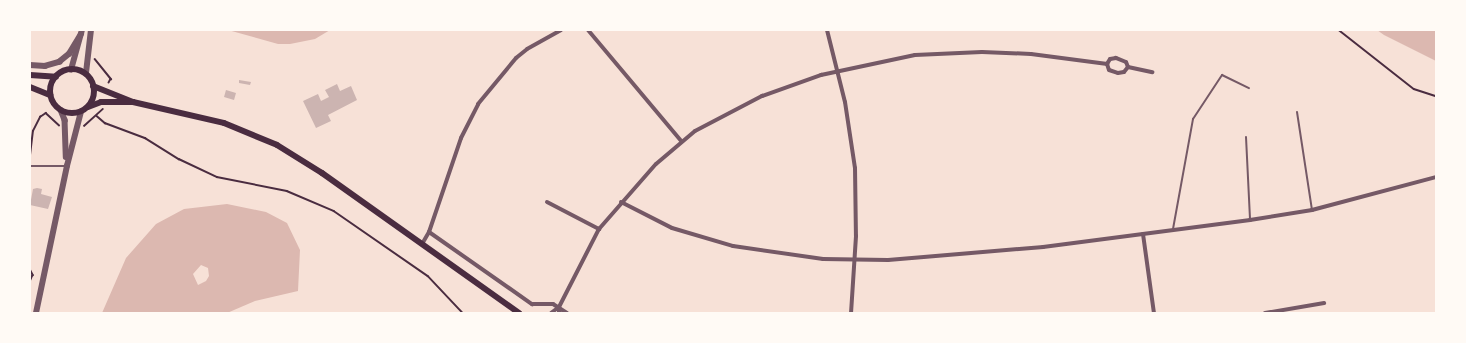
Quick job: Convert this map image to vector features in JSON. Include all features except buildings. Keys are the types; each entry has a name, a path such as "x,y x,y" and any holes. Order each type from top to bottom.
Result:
{"main road":[{"path":"30,75 56,76 71,70 86,73 93,86 133,102 213,120 270,142 312,166 519,313"},
{"path":"50,95 51,83 56,76"},
{"path":"88,107 93,86"},
{"path":"30,87 50,95 61,110 81,112 88,107 101,102 133,102"}],"street":[{"path":"86,73 91,30"},
{"path":"422,244 429,232 464,129 496,80 527,48 561,30"},
{"path":"588,30 681,141"},
{"path":"827,30 838,71 855,168 855,260 850,313"},
{"path":"30,65 48,66 62,60 69,54 81,32"},
{"path":"71,70 81,32"},
{"path":"551,313 559,307 599,229 621,202 681,141 710,123 762,96 838,71 915,55 982,52 1050,55 1107,64"},
{"path":"1107,64 1110,59 1116,58 1126,62 1128,67"},
{"path":"1107,64 1109,70 1118,73 1124,72 1128,67"},
{"path":"1128,67 1152,72"},
{"path":"61,110 65,120 67,166"},
{"path":"36,313 67,166 81,112"},
{"path":"621,202 658,223 716,242 796,256 855,260 965,255 1250,220 1312,210 1436,178"},
{"path":"547,202 599,229"},
{"path":"429,232 532,304 559,307 567,313"},
{"path":"1143,234 1154,313"},
{"path":"1265,313 1324,303"},
{"path":"559,307 559,313"}],"lane":[{"path":"1173,230 1193,119 1222,74 1249,88"},
{"path":"1297,112 1312,210"},
{"path":"1246,137 1250,220"},
{"path":"30,166 67,166"}],"path":[{"path":"1339,30 1414,90 1436,96"},
{"path":"94,54 102,71 111,80"},
{"path":"84,126 97,116 104,105"},
{"path":"30,155 34,129 42,116 46,113 54,123 62,126"},
{"path":"97,116 105,123 146,138 179,159 217,177 287,191 334,210 428,276 463,313"},
{"path":"30,269 33,275 30,282"}],"shaded area":[{"path":"228,30 330,30 315,39 290,44 278,44"},
{"path":"1377,30 1436,30 1436,61 1384,35"},
{"path":"227,204 266,212 287,223 300,250 298,291 255,301 227,313 102,313 126,258 156,224 184,209","holes":["201,265 208,268 209,276 206,281 198,285 193,274"]}]}
